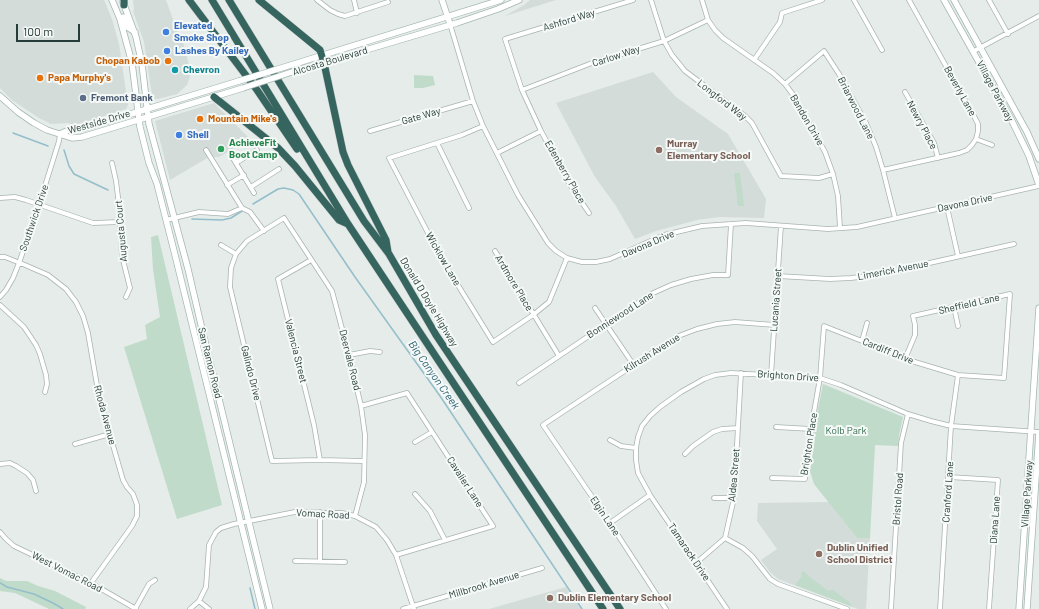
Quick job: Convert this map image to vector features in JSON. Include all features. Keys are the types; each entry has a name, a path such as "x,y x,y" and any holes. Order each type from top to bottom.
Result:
{"highway":[{"path":"189,0 257,90 312,172 324,184"},
{"path":"212,0 348,224 603,609"},
{"name":"Donald D Doyle Highway","path":"229,0 364,221 389,254 436,335 620,609"},
{"path":"258,0 320,50 324,62 343,152 348,165 386,240 389,254"},
{"path":"214,97 278,148 295,166 338,220 348,224"}],"main road":[{"path":"112,0 116,8 121,12 127,27 135,32"},
{"name":"Davona Drive","path":"442,0 450,24"},
{"name":"Alcosta Boulevard","path":"138,112 501,0"},
{"name":"Alcosta Boulevard","path":"139,119 498,9 519,0"},
{"name":"Village Parkway","path":"944,0 974,51 1029,156 1039,186"},
{"name":"Village Parkway","path":"954,0 1027,132 1039,159"},
{"name":"San Ramon Road","path":"123,2 135,32 142,64 148,117 175,218 270,609"},
{"name":"San Ramon Road","path":"116,8 133,67 139,119 149,163 157,184 193,323 262,609"},
{"name":"Westside Drive","path":"0,96 18,112 34,123 47,130 72,138 82,137 139,119"},
{"name":"Westside Drive","path":"60,134 69,130 85,128 138,112"},
{"name":"Village Parkway","path":"1019,609 1039,308"},
{"name":"Village Parkway","path":"1027,609 1039,432"}],"street":[{"path":"317,0 338,14 345,16 388,2"},
{"path":"354,0 357,13"},
{"name":"Ashford Way","path":"505,39 633,0"},
{"name":"Longford Way","path":"651,0 664,41 672,55 685,71 746,116 752,123 781,176 819,178 833,174"},
{"name":"Bandon Drive","path":"702,0 708,20 715,30 723,38 773,73 785,84 794,96 825,152 833,174 838,196 840,228"},
{"path":"754,60 780,22 782,13 822,0"},
{"path":"854,0 882,50"},
{"name":"Beverly Lane","path":"909,0 978,124 976,139"},
{"path":"989,0 1008,34"},
{"path":"974,51 1039,16"},
{"name":"Carlow Way","path":"522,90 592,63 664,41 708,20"},
{"name":"Davona Drive","path":"450,24 473,101 483,126 518,196 539,231 552,247 567,258 582,262 610,260 664,235 702,226 731,224 840,228 857,227 1039,186"},
{"name":"Edenberry Place","path":"505,39 522,90 541,131 570,184 589,213"},
{"name":"Briarwood Lane","path":"785,84 824,51 839,74 866,123 876,147 895,218"},
{"name":"Newry Place","path":"905,92 934,142 938,158"},
{"name":"Gate Way","path":"370,131 473,101"},
{"name":"Wicklow Lane","path":"483,126 462,135 389,158 440,256 493,342 533,315 549,302 567,258"},
{"path":"497,154 541,131"},
{"name":"Southwick Drive","path":"0,298 10,284 19,263 39,205 60,134"},
{"path":"883,170 967,150 976,139 992,145"},
{"path":"437,143 469,208"},
{"path":"206,150 242,208 250,212 264,231"},
{"path":"236,163 257,150"},
{"path":"231,155 254,193"},
{"name":"Augusta Court","path":"112,163 116,181 122,256 130,288 126,297"},
{"path":"251,187 279,169"},
{"path":"227,185 244,176"},
{"path":"0,198 15,198 93,223 120,222"},
{"path":"947,207 958,256"},
{"path":"166,220 199,212 228,214 242,208"},
{"name":"Galindo Drive","path":"284,218 247,242 236,254 231,268 230,287 272,461 364,461"},
{"name":"Deervale Road","path":"284,218 332,291 349,354 361,406 365,435 364,482 355,516"},
{"name":"Bonniewood Lane","path":"519,384 651,294 671,285 691,279 713,275 728,275 731,224"},
{"name":"Lucania Street","path":"770,375 775,325 781,226"},
{"name":"Limerick Avenue","path":"778,276 830,279 851,278 1014,244"},
{"path":"221,245 236,254"},
{"name":"Ardmore Place","path":"495,251 559,356"},
{"name":"Rhoda Avenue","path":"0,257 5,257 48,275 66,289 76,302 83,316 88,333 99,397 123,480 133,494 137,505 137,516 132,526 91,583"},
{"name":"Valencia Street","path":"311,260 278,279 314,425 320,460"},
{"name":"Sheffield Lane","path":"905,359 915,335 915,325 912,316 1010,294 1004,378"},
{"path":"0,305 24,327 36,345 46,375 47,384 45,392"},
{"path":"954,307 958,326"},
{"path":"595,308 633,364"},
{"name":"Kilrush Avenue","path":"543,425 676,336 697,328 735,322 775,325"},
{"path":"862,341 867,323"},
{"name":"Cardiff Drive","path":"820,378 824,326 905,359 958,375 1004,378"},
{"path":"349,354 370,351 380,352"},
{"name":"Brighton Drive","path":"650,495 638,473 636,460 636,448 642,426 650,416 681,392 704,379 715,375 741,373 820,378 841,385 908,414 951,426 1039,432"},
{"name":"Aldea Street","path":"725,538 734,498 741,373"},
{"name":"Cranford Lane","path":"940,609 951,426 958,375"},
{"name":"Brighton Place","path":"772,478 805,479 810,429 820,378"},
{"name":"Cavalier Lane","path":"361,406 407,393 493,526 396,555"},
{"name":"Bristol Road","path":"891,609 902,443 908,414"},
{"name":"Elgin Lane","path":"543,425 610,523 666,609"},
{"path":"776,427 810,429"},
{"path":"685,454 693,446 713,432 722,429 738,428"},
{"path":"415,442 432,432"},
{"path":"75,444 110,434"},
{"path":"610,440 621,446 636,448"},
{"path":"0,464 10,463 27,473 33,480 36,491"},
{"name":"Diana Lane","path":"949,477 998,480 989,609"},
{"path":"415,494 430,511 445,540"},
{"path":"610,523 650,495"},
{"name":"Tamarack Drive","path":"650,495 727,609"},
{"path":"714,498 734,498"},
{"name":"Vomac Road","path":"249,520 295,512 342,513 355,516 376,527 387,540 396,555 413,608"},
{"path":"320,512 320,561"},
{"path":"190,609 199,601 206,587 208,577 209,545 212,537 221,528 249,520"},
{"name":"West Vomac Road","path":"0,532 14,546 91,583 135,609"},
{"path":"696,563 725,538 743,548 752,556 770,579 778,584 847,609"},
{"path":"295,561 345,562"},
{"name":"Millbrook Avenue","path":"403,609 413,608 542,568"},
{"path":"135,609 149,584 155,580"},
{"path":"199,601 209,609"}],"shaded area":[{"path":"0,0 104,0 112,19 119,44 128,105 126,109 83,123 72,125 68,123 51,124 12,100 0,88"},
{"path":"133,0 166,0 178,33 183,42 191,73 187,85 177,94 158,99 155,99 152,95 144,42 133,11"},
{"path":"530,0 556,0 505,16 524,5"},
{"name":"Murray Elementary School","path":"653,72 676,97 728,134 766,199 764,218 720,217 697,220 656,231 635,239 616,206 595,177 556,103"},
{"path":"214,103 250,139 219,157 209,157 170,180 155,121"},
{"name":"Dublin Unified School District","path":"829,502 857,538 870,538 866,609 858,609 778,579 770,572 761,560 777,549 757,521 758,503"},
{"name":"Dublin Elementary School","path":"566,587 581,609 489,609"}],"green space":[{"path":"414,75 433,76 435,85 423,88 414,88"},
{"path":"734,173 740,173 744,206 738,206"},
{"path":"158,235 222,505 177,519 124,347 147,339 145,325 160,317 153,269 151,237"},
{"name":"Kolb Park","path":"823,384 903,417 898,446 875,445 870,538 857,538 814,484 810,471 814,429"},
{"path":"805,571 805,573 828,591 833,590 849,602 853,607 795,585 802,576 801,573"},
{"path":"0,578 6,581 27,581 55,591 86,607 85,609 49,609 15,593 0,591"}],"waterway":[{"name":"Big Canyon Creek","path":"13,133 48,146"},
{"name":"Big Canyon Creek","path":"64,150 69,166 74,174 108,190"},
{"name":"Big Canyon Creek","path":"253,204 278,189 284,188 293,190 299,194 355,277 440,396 582,609"},
{"name":"Big Canyon Creek","path":"192,219 222,220 231,218 242,211"},
{"path":"0,583 7,587 34,594 63,609"},
{"path":"250,588 255,609"}],"place":[{"name":"Elevated Smoke Shop","path":"166,32"},
{"name":"Lashes By Kailey","path":"167,51"},
{"name":"Chopan Kabob","path":"168,61"},
{"name":"Chevron","path":"175,70"},
{"name":"Papa Murphy's","path":"40,78"},
{"name":"Fremont Bank","path":"83,98"},
{"name":"Mountain Mike's","path":"200,119"},
{"name":"Shell","path":"179,135"},
{"name":"AchieveFit Boot Camp","path":"221,149"},
{"name":"Murray Elementary School","path":"659,150"},
{"name":"Dublin Unified School District","path":"819,554"},
{"name":"Dublin Elementary School","path":"550,598"}]}
